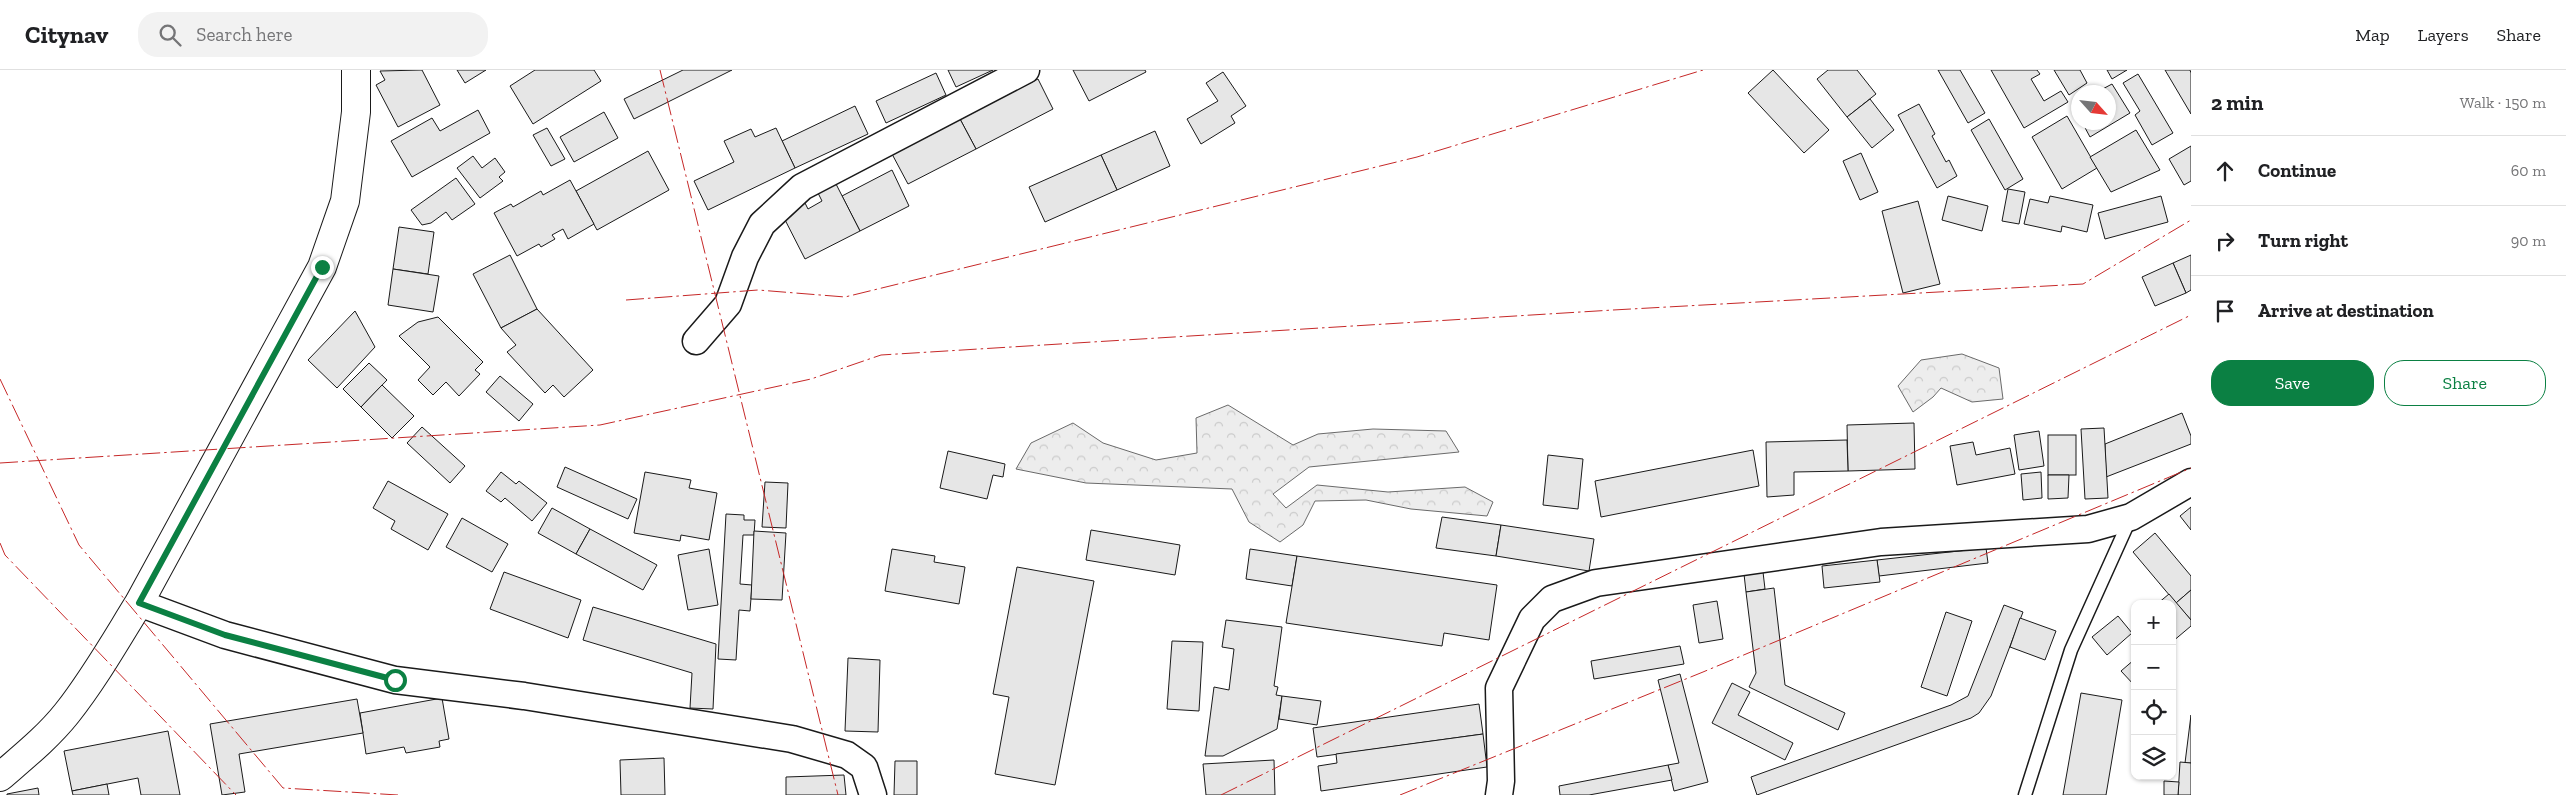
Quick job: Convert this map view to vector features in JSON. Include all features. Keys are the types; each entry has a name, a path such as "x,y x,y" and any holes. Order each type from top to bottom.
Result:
{"street":[{"path":"0,777 34,749 66,714 139,603 322,267 345,202 356,112 356,70"},
{"path":"696,341 728,304 745,257 762,224 802,187 1026,70"},
{"path":"1499,795 1501,781 1499,688 1532,619 1552,599 1596,584 1862,545 2088,529 2131,517 2191,482"},
{"path":"139,603 225,635 395,680 524,696 792,739 847,755 864,767 873,795"}],"lane":[{"path":"2025,795 2071,650 2131,517"}],"green space":[{"path":"1962,354 1999,368 2003,399 1972,402 1941,388 1933,397 1913,412 1898,386 1921,360"},
{"path":"1228,405 1293,445 1318,434 1373,429 1446,431 1459,452 1309,467 1273,494 1286,508 1317,485 1388,492 1465,487 1493,502 1487,516 1411,509 1366,500 1315,501 1303,525 1280,542 1249,522 1232,489 1086,483 1016,469 1031,443 1073,423 1103,443 1156,460 1197,453 1196,418"}],"building":[{"path":"422,70 440,105 398,127 376,85 385,80 380,71"},
{"path":"457,70 486,70 465,83"},
{"path":"535,70 594,70 601,81 533,124 510,86"},
{"path":"683,70 732,70 634,119 624,99"},
{"path":"948,70 993,70 956,87"},
{"path":"1073,70 1145,70 1146,72 1089,101"},
{"path":"1773,70 1829,130 1804,153 1748,93"},
{"path":"1828,70 1857,70 1876,94 1847,117 1817,79"},
{"path":"1938,70 1960,70 1985,113 1968,123"},
{"path":"1991,70 2037,70 2040,74 2031,79 2044,101 2061,91 2068,102 2024,128"},
{"path":"2054,70 2080,70 2087,83 2084,85 2071,85 2071,94 2069,95"},
{"path":"2107,70 2127,70 2112,79"},
{"path":"2165,70 2190,70 2191,114"},
{"path":"1223,72 1246,106 1231,116 1235,123 1201,144 1187,119 1218,101 1206,83"},
{"path":"936,73 946,95 886,123 876,101"},
{"path":"2138,74 2173,133 2152,145 2135,115 2140,111 2123,83"},
{"path":"1038,79 1053,109 976,149 960,119"},
{"path":"2116,90 2130,113 2116,121"},
{"path":"1870,99 1894,130 1872,148 1847,117"},
{"path":"1919,104 1935,134 1932,136 1946,162 1949,160 1957,176 1937,188 1898,115"},
{"path":"855,106 868,134 795,168 782,141"},
{"path":"478,110 490,133 412,177 391,141 432,118 440,131"},
{"path":"604,112 618,138 574,162 560,137"},
{"path":"2067,116 2071,123 2071,130 2075,130 2097,168 2062,189 2032,137"},
{"path":"960,119 976,149 908,184 892,154"},
{"path":"1989,119 2023,179 2005,190 1971,130"},
{"path":"547,128 565,159 551,166 533,135"},
{"path":"776,128 795,168 708,210 694,181 734,162 724,141 751,129 755,137"},
{"path":"2086,130 2102,130 2090,137"},
{"path":"2136,130 2160,170 2111,192 2090,157"},
{"path":"1155,131 1170,166 1117,190 1101,155"},
{"path":"2191,146 2191,181 2184,185 2169,159"},
{"path":"648,151 669,190 597,230 576,191"},
{"path":"1861,153 1878,192 1860,200 1843,161"},
{"path":"1101,155 1117,190 1045,222 1029,187"},
{"path":"473,156 482,168 495,158 505,172 499,177 503,181 480,198 457,168"},
{"path":"892,170 909,206 860,231 842,196"},
{"path":"456,178 475,204 452,220 446,212 431,223 422,225 411,210"},
{"path":"570,180 594,224 568,239 563,229 552,235 555,239 541,247 539,244 517,256 494,213 511,204 513,207 541,191 543,195"},
{"path":"836,184 860,231 805,259 781,212 804,201 808,209 822,201 818,193"},
{"path":"2008,189 2025,192 2019,224 2002,221"},
{"path":"1948,196 1988,206 1982,231 1942,220"},
{"path":"2050,196 2093,205 2087,232 2062,226 2061,232 2024,224 2030,199 2048,203"},
{"path":"2161,196 2168,222 2105,239 2098,213"},
{"path":"1918,201 1940,284 1903,293 1882,211"},
{"path":"399,227 434,232 428,274 393,269"},
{"path":"510,255 537,309 501,328 473,274"},
{"path":"2191,255 2191,290 2186,293 2173,263"},
{"path":"2173,263 2186,293 2155,306 2142,277"},
{"path":"393,269 439,276 433,312 388,305"},
{"path":"537,309 593,370 564,397 553,385 545,393 507,352 516,345 501,328"},
{"path":"355,311 375,347 337,388 308,360"},
{"path":"438,317 483,362 475,370 480,374 459,396 446,382 433,395 418,380 430,367 399,336 418,322"},
{"path":"369,363 387,380 361,407 343,389"},
{"path":"500,376 533,404 519,421 486,392"},
{"path":"382,385 414,416 392,438 361,407"},
{"path":"2182,413 2191,436 2191,444 2106,477 2105,444"},
{"path":"1914,423 1915,469 1848,471 1847,425"},
{"path":"422,427 465,466 450,483 407,443"},
{"path":"2104,428 2108,498 2085,499 2081,429"},
{"path":"2039,431 2044,466 2019,470 2014,435"},
{"path":"2048,435 2076,435 2076,475 2048,475"},
{"path":"1847,440 1848,471 1794,472 1794,495 1767,497 1766,442"},
{"path":"1973,442 1976,455 2010,448 2015,474 1957,485 1950,446"},
{"path":"1753,450 1759,486 1601,517 1595,481"},
{"path":"948,451 1005,464 1003,477 993,475 987,499 940,488"},
{"path":"1548,455 1583,459 1578,509 1543,505"},
{"path":"565,467 637,499 628,519 557,487"},
{"path":"501,472 516,484 519,481 547,503 532,521 505,498 501,502 486,491"},
{"path":"645,472 691,480 689,488 717,493 709,540 681,535 680,541 634,533"},
{"path":"2041,472 2042,498 2023,500 2021,474"},
{"path":"2048,475 2069,475 2068,498 2048,499"},
{"path":"388,481 448,514 428,550 391,529 395,521 373,508"},
{"path":"765,482 788,483 786,528 762,527"},
{"path":"2191,507 2191,530 2180,516"},
{"path":"552,508 590,529 576,554 538,533"},
{"path":"726,514 744,515 744,520 755,520 754,535 743,535 740,584 752,585 750,611 739,610 736,660 718,659"},
{"path":"1442,517 1501,525 1496,556 1436,548"},
{"path":"462,518 508,544 492,572 446,547"},
{"path":"1501,525 1594,539 1589,571 1496,556"},
{"path":"590,529 657,565 643,590 576,554"},
{"path":"1091,530 1180,545 1175,575 1086,560"},
{"path":"754,531 786,533 782,600 751,599"},
{"path":"2155,533 2191,576 2191,590 2176,603 2176,600 2173,600 2133,552"},
{"path":"1986,548 1988,563 1879,576 1877,560"},
{"path":"709,549 718,605 688,610 678,555"},
{"path":"892,549 935,556 934,562 965,567 959,604 885,591"},
{"path":"1250,549 1297,556 1292,586 1246,579"},
{"path":"1297,556 1497,585 1489,640 1444,633 1442,646 1286,623"},
{"path":"1877,560 1880,582 1824,588 1822,566"},
{"path":"1017,567 1094,581 1055,785 995,774 1009,697 993,694"},
{"path":"504,572 581,600 568,638 490,609"},
{"path":"1763,572 1765,589 1746,592 1744,574"},
{"path":"1774,588 1785,685 1845,713 1838,730 1749,687 1756,673 1746,592"},
{"path":"2191,590 2191,620 2176,603"},
{"path":"2169,594 2174,600 2162,600"},
{"path":"1717,601 1723,639 1699,643 1693,605"},
{"path":"2176,602 2191,620 2191,626 2176,639"},
{"path":"2004,605 2023,612 1991,696 1979,713 1971,718 1757,795 1751,777 1951,705 1968,696"},
{"path":"593,607 716,644 713,709 690,708 692,673 583,640"},
{"path":"1946,612 1972,621 1947,696 1921,687"},
{"path":"2118,616 2131,632 2131,634 2107,655 2092,637"},
{"path":"2020,618 2056,631 2045,660 2010,647"},
{"path":"1226,620 1282,627 1274,686 1278,687 1276,695 1282,696 1277,729 1223,756 1205,756 1214,687 1229,690 1234,649 1222,647"},
{"path":"1172,641 1203,642 1199,711 1167,709"},
{"path":"1680,646 1684,664 1594,679 1591,661"},
{"path":"848,658 880,660 878,732 845,731"},
{"path":"2131,662 2131,682 2121,671"},
{"path":"1680,674 1708,782 1674,791 1668,765 1679,763 1658,680"},
{"path":"1732,683 1750,692 1738,715 1793,743 1785,760 1712,723"},
{"path":"2081,693 2122,700 2106,795 2063,795"},
{"path":"1282,696 1321,701 1317,725 1279,719"},
{"path":"442,698 449,739 439,741 440,747 406,753 404,747 366,754 360,713"},
{"path":"357,699 363,733 239,754 245,792 222,795 210,724"},
{"path":"1479,704 1483,734 1317,757 1313,728"},
{"path":"2191,715 2191,763 2185,763"},
{"path":"168,731 180,795 141,795 138,778 72,791 64,751"},
{"path":"1483,734 1487,767 1321,791 1318,766 1337,763 1336,754"},
{"path":"664,758 665,795 621,795 620,760"},
{"path":"1274,760 1275,795 1206,795 1203,764"},
{"path":"895,761 917,761 917,795 894,795"},
{"path":"2180,762 2191,763 2191,795 2178,795"},
{"path":"1668,765 1672,780 1589,795 1560,795 1559,786"},
{"path":"844,775 846,795 786,795 786,777"},
{"path":"2164,781 2179,782 2178,795 2164,795"},
{"path":"107,784 109,795 73,795 72,791"},
{"path":"38,788 39,795 7,795 7,794"}],"power":[{"path":"660,70 838,795"},
{"path":"626,300 758,290 845,297 1417,157 1703,70"},
{"path":"0,463 600,425 811,379 881,355 1613,310 2083,284 2191,220"},
{"path":"1221,795 2191,315"},
{"path":"0,379 79,545 283,788 398,795"},
{"path":"1400,795 1703,672 2191,468"},
{"path":"0,543 5,555 236,795"}],"route":[{"path":"322,267 139,603 225,635 395,680"}]}
